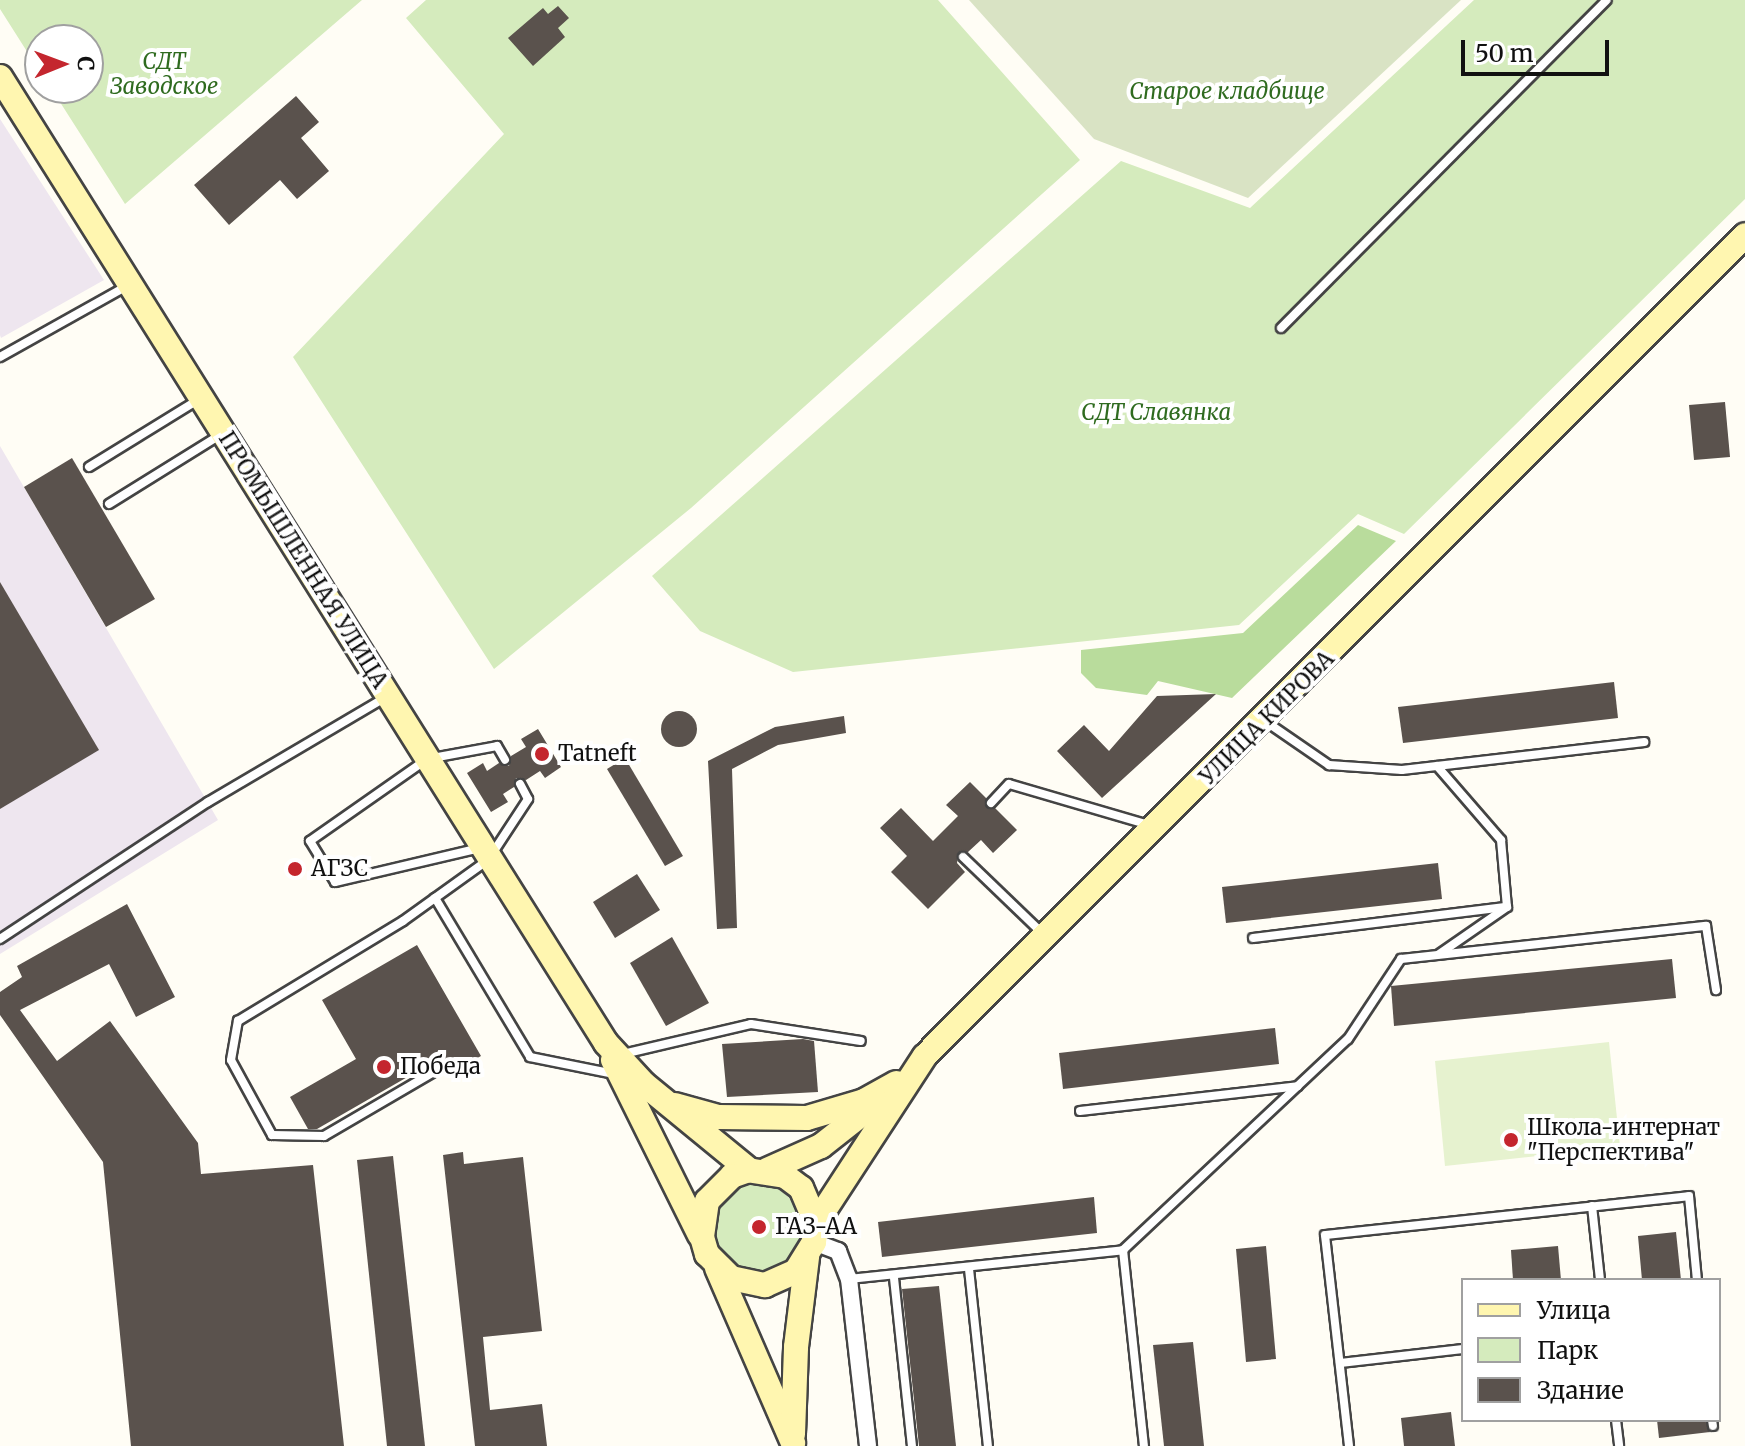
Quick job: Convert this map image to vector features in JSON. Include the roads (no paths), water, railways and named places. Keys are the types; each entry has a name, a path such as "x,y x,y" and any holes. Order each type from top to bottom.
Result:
{"main road":[{"name":"ПРОМЫШЛЕННАЯ УЛИЦА","path":"0,77 615,1058"},
{"name":"УЛИЦА КИРОВА","path":"794,1444 796,1347 812,1241 925,1056 1158,828 1745,235"},
{"path":"702,1237 707,1201 732,1176 758,1170 821,1146 925,1056"},
{"path":"615,1058 663,1100 758,1170 801,1188 812,1241 796,1271 765,1285 731,1278 717,1268"},
{"path":"615,1058 717,1268 794,1444"},
{"path":"663,1100 718,1117 807,1118 854,1105 896,1083"}],"street":[{"path":"812,1241 838,1251 849,1279 868,1446"}],"lane":[{"path":"1281,328 1607,0"},
{"path":"0,357 131,284"},
{"path":"89,467 202,398"},
{"path":"109,504 224,433"},
{"path":"0,939 208,802 388,696"},
{"path":"1264,721 1329,765 1402,770 1644,742"},
{"path":"485,854 335,882 310,841 427,759 497,746 505,760"},
{"path":"1437,766 1501,840 1507,907"},
{"path":"432,1073 324,1136 272,1135 231,1060 238,1021 435,898 485,854 528,799 520,784"},
{"path":"991,803 1009,784 1158,828"},
{"path":"963,857 1046,937"},
{"path":"435,898 530,1057 615,1058 751,1024 861,1041"},
{"path":"1253,938 1507,907"},
{"path":"1436,956 1507,907"},
{"path":"849,1279 894,1278 1123,1250 1348,1039 1401,959 1706,926 1716,990"},
{"path":"1080,1111 1299,1086"},
{"path":"1349,1446 1325,1235 1689,1196 1697,1278"},
{"path":"1592,1206 1600,1278"},
{"path":"1123,1250 1144,1446"},
{"path":"969,1269 988,1446"},
{"path":"894,1278 912,1446"},
{"path":"1340,1363 1461,1349"},
{"path":"1616,1422 1619,1446"}],"place":[{"name":"Tatneft","path":"542,754"},
{"name":"АГЗС","path":"295,869"},
{"name":"Победа","path":"384,1067"},
{"name":"Школа-интернат \"Перспектива\"","path":"1511,1140"},
{"name":"ГАЗ-АА","path":"759,1227"}],"park label":[{"name":"СДТ Заводское","path":"164,74"},
{"name":"Старое кладбище","path":"1227,92"},
{"name":"СДТ Славянка","path":"1156,413"}]}
